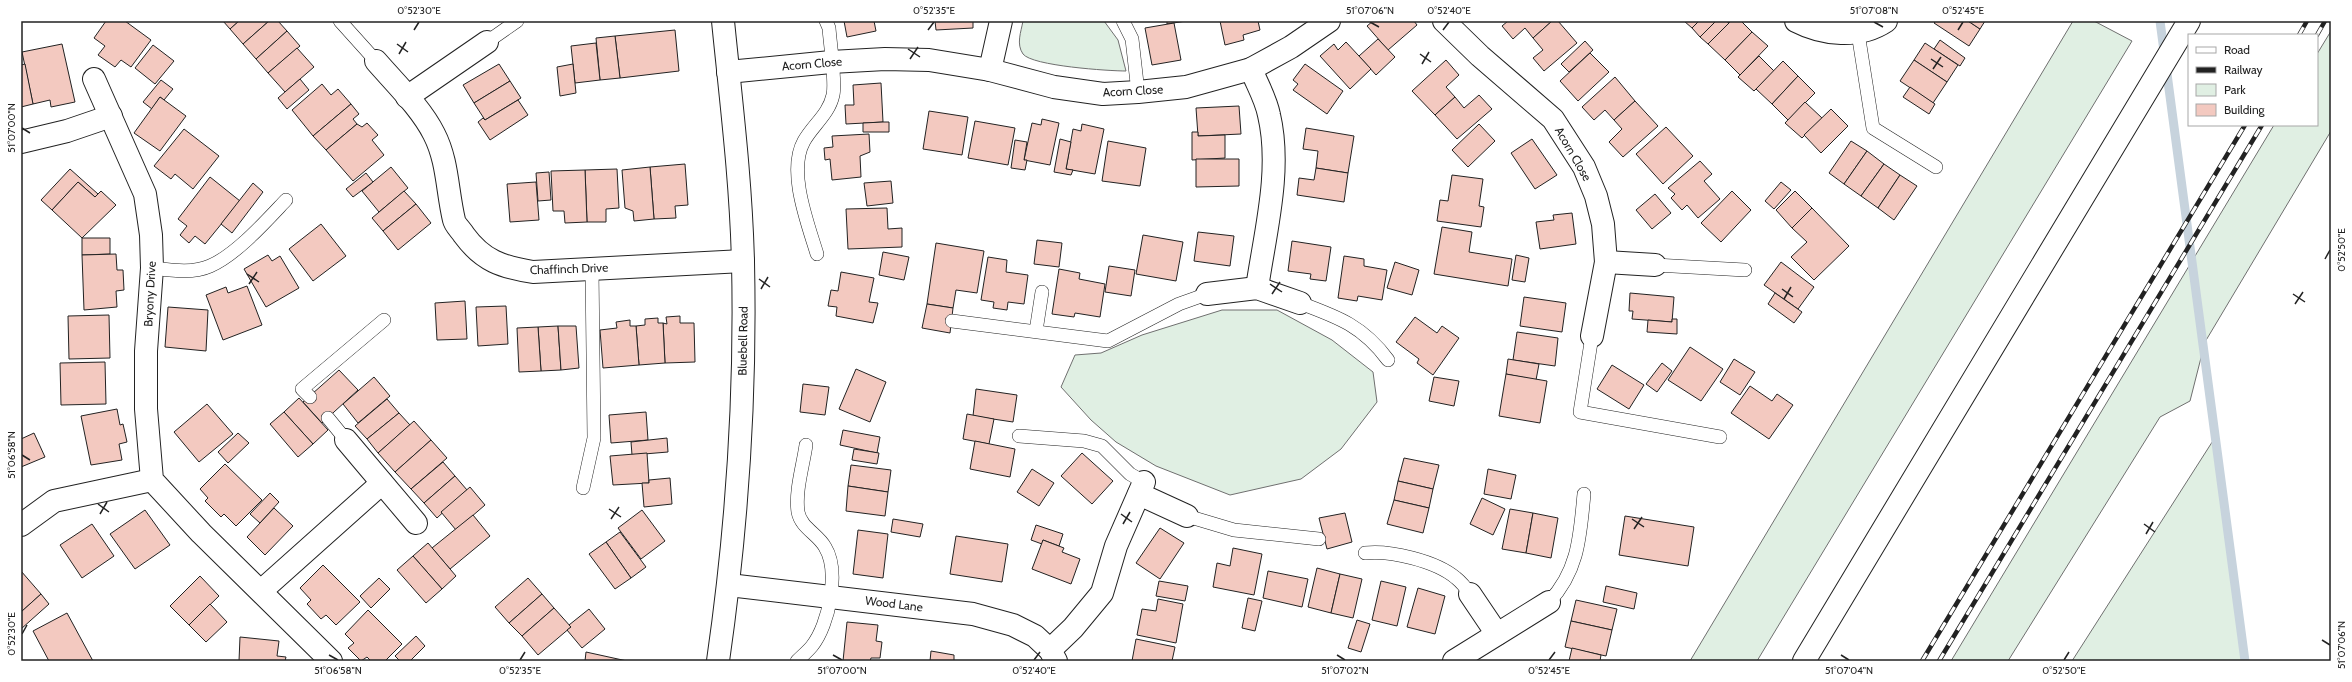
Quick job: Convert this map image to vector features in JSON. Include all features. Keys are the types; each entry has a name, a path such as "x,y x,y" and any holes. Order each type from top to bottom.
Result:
{"main road":[{"name":"Bluebell Road","path":"718,661 729,585 740,448 744,332 743,261 738,157 723,21"},
{"path":"990,70 1001,21"},
{"name":"Acorn Close","path":"728,72 831,62 885,59 930,60 990,70 1054,87 1096,93 1138,92 1186,87 1251,69 1291,47 1329,21"},
{"name":"Acorn Close","path":"1444,21 1480,56 1540,106 1561,130 1584,167 1596,196 1603,224 1606,262 1592,336"},
{"path":"1796,21 1815,30 1858,33 1878,27 1886,21"},
{"path":"1804,661 2159,72 2187,23"},
{"path":"408,97 488,42"},
{"name":"Chaffinch Drive","path":"376,61 408,97 434,134 445,162 454,222 471,244 485,257 506,268 533,272 743,261"},
{"path":"1251,69 1269,113 1274,140 1272,188 1257,288"},
{"name":"Bryony Drive","path":"94,79 145,194 151,235 152,268 146,351 146,409 152,480"},
{"path":"21,142 67,131 111,116"},
{"path":"1606,262 1655,266"},
{"path":"1207,294 1257,288 1300,303"},
{"path":"346,440 416,523"},
{"path":"21,525 54,501 152,480 201,533 331,661"},
{"path":"261,591 382,483"},
{"path":"1142,488 1187,516"},
{"name":"Wood Lane","path":"729,585 973,614 1013,625 1036,636 1053,655 1102,593 1116,546 1142,488"},
{"path":"1470,594 1497,634"},
{"path":"1454,661 1549,602"}],"lane":[{"path":"340,21 376,61"},
{"path":"488,42 517,21"},
{"path":"817,254 803,208 798,181 799,159 803,142 825,114 833,94 829,28 826,21"},
{"path":"1123,21 1132,39 1138,92"},
{"path":"1858,33 1873,128 1936,167"},
{"path":"152,268 182,271 209,266 256,231 286,200"},
{"path":"1655,266 1746,270"},
{"path":"584,488 594,438 592,269"},
{"path":"1036,331 1042,292"},
{"path":"952,321 1108,341 1179,304 1207,294"},
{"path":"1300,303 1351,323 1376,344 1388,360"},
{"path":"310,397 302,388 384,320"},
{"path":"1592,336 1580,412 1720,437"},
{"path":"328,418 346,440"},
{"path":"1019,436 1084,441 1102,446 1142,488"},
{"path":"797,661 812,646 822,627 831,596 831,561 825,547 802,522 798,512 798,498 806,445"},
{"path":"1549,602 1562,588 1570,573 1579,544 1584,494"},
{"path":"1187,516 1234,530 1319,539"},
{"path":"1365,553 1382,551 1407,556 1455,577 1470,594"}],"green space":[{"path":"1023,21 1104,21 1118,40 1126,71 1055,65 1029,58 1023,54 1020,46"},
{"path":"2073,21 2094,21 2132,41 1757,661 1690,661"},
{"path":"2331,31 2331,131 2205,342 2190,401 2160,417 2008,661 1951,661 2273,126 2318,126 2318,52"},
{"path":"1222,310 1277,310 1332,340 1373,372 1377,402 1341,449 1301,479 1230,495 1156,466 1116,442 1091,420 1061,387 1075,355 1101,353 1142,335"},
{"path":"2216,436 2242,661 2072,661"}],"building":[{"path":"106,21 125,21 151,40 131,67 121,60 115,67 98,55 105,46 94,38"},
{"path":"223,21 239,21 230,29"},
{"path":"239,21 269,21 243,44 230,29"},
{"path":"269,21 278,21 287,31 256,59 243,44"},
{"path":"844,21 874,21 876,31 847,37"},
{"path":"935,21 973,21 973,28 936,30"},
{"path":"1167,21 1186,21 1167,24"},
{"path":"1220,21 1258,21 1260,30 1243,35 1244,40 1225,45"},
{"path":"1373,21 1414,21 1417,25 1388,50 1367,26"},
{"path":"1508,21 1552,21 1533,38 1525,28 1513,39 1502,26"},
{"path":"1552,21 1558,21 1577,43 1544,71 1533,58 1543,50 1533,38"},
{"path":"1684,21 1699,21 1692,28"},
{"path":"1699,21 1716,21 1700,37 1692,28"},
{"path":"1716,21 1726,21 1729,23 1708,44 1700,37"},
{"path":"1731,21 1741,21 1752,32 1725,60 1708,44"},
{"path":"1936,21 1968,21 1980,29 1969,46 1934,23"},
{"path":"1968,21 1985,21 1980,29"},
{"path":"1174,23 1181,60 1152,65 1145,28"},
{"path":"675,30 679,71 620,78 615,36"},
{"path":"287,31 300,46 268,73 256,59"},
{"path":"1752,32 1768,46 1740,75 1725,60"},
{"path":"615,36 620,78 600,80 596,38"},
{"path":"1378,39 1395,57 1376,75 1359,56"},
{"path":"1940,40 1965,58 1960,66 1934,49"},
{"path":"1585,41 1593,50 1569,72 1561,64"},
{"path":"1346,42 1371,69 1350,89 1320,56 1334,44 1338,50"},
{"path":"596,43 600,80 575,83 571,46"},
{"path":"1925,43 1958,65 1947,82 1914,60"},
{"path":"62,44 75,102 51,107 50,100 33,104 22,52"},
{"path":"153,45 174,61 155,84 135,68"},
{"path":"297,48 314,67 285,92 268,73"},
{"path":"1590,53 1609,72 1578,101 1560,81"},
{"path":"1759,56 1774,71 1754,91 1738,77"},
{"path":"1446,60 1459,75 1446,87 1455,97 1435,115 1412,91"},
{"path":"1914,60 1947,82 1933,103 1900,81"},
{"path":"1783,61 1798,76 1772,104 1756,89"},
{"path":"25,64 33,104 21,107 21,65"},
{"path":"499,64 510,81 474,103 463,85"},
{"path":"573,64 576,93 560,96 557,67"},
{"path":"1305,64 1343,91 1327,114 1293,90 1298,84 1293,80"},
{"path":"1798,76 1815,93 1788,120 1772,104"},
{"path":"1615,77 1635,101 1614,120 1605,110 1594,120 1582,107"},
{"path":"300,79 309,90 287,109 278,98"},
{"path":"161,80 173,89 164,100 160,97 152,109 143,102"},
{"path":"510,81 521,98 485,120 474,103"},
{"path":"881,83 883,122 846,124 845,105 854,105 853,85"},
{"path":"322,84 331,95 338,89 351,104 313,136 292,110"},
{"path":"1910,87 1935,104 1929,114 1903,97"},
{"path":"1479,95 1492,109 1457,139 1435,115 1455,97 1464,108"},
{"path":"160,97 186,116 160,151 134,133"},
{"path":"518,100 528,115 490,140 478,122 483,118 485,120"},
{"path":"1635,101 1658,126 1623,157 1609,142 1622,129 1614,120"},
{"path":"1805,102 1822,118 1802,138 1785,123"},
{"path":"351,104 359,114 353,119 357,124 326,150 313,136"},
{"path":"1239,106 1241,134 1198,136 1196,108"},
{"path":"1831,109 1848,126 1821,153 1804,135"},
{"path":"929,111 968,117 962,155 923,149"},
{"path":"1042,119 1059,123 1050,165 1024,160 1032,123 1041,125"},
{"path":"975,121 1015,128 1008,165 968,158"},
{"path":"889,122 889,132 863,132 863,123"},
{"path":"367,123 378,135 372,140 384,155 353,181 326,150 357,124 362,127"},
{"path":"1082,124 1104,129 1095,174 1066,169 1073,129 1081,131"},
{"path":"1479,124 1495,141 1468,167 1452,150"},
{"path":"1666,127 1693,156 1663,184 1636,154"},
{"path":"1306,128 1354,136 1348,173 1316,168 1318,151 1303,149"},
{"path":"184,129 219,156 193,189 175,174 171,179 154,166"},
{"path":"1192,132 1198,132 1198,136 1225,135 1225,158 1192,160"},
{"path":"869,134 870,152 860,156 861,177 832,180 830,159 825,160 824,148 833,147 832,136"},
{"path":"1060,139 1071,142 1066,169 1073,170 1071,175 1054,172"},
{"path":"1532,139 1557,175 1535,189 1511,153"},
{"path":"1015,140 1027,142 1024,160 1027,160 1025,170 1011,168"},
{"path":"1108,141 1146,148 1140,186 1102,181"},
{"path":"1851,141 1867,151 1844,184 1829,173"},
{"path":"1867,151 1884,164 1861,196 1844,184"},
{"path":"1196,159 1239,159 1239,186 1196,187"},
{"path":"1700,161 1712,174 1704,181 1720,199 1698,218 1687,205 1682,210 1671,198 1675,194 1668,188"},
{"path":"685,164 688,205 675,206 676,218 654,219 650,167"},
{"path":"1884,164 1900,175 1878,208 1861,196"},
{"path":"391,167 408,188 379,212 362,191"},
{"path":"650,167 654,219 634,221 633,211 625,208 622,170"},
{"path":"1316,168 1348,173 1344,202 1297,195 1299,178 1314,180"},
{"path":"70,169 98,194 95,197 78,182 52,210 41,200"},
{"path":"617,169 619,208 606,209 606,222 587,222 585,170"},
{"path":"585,170 587,222 565,223 564,211 553,211 551,171"},
{"path":"549,172 551,200 538,201 536,173"},
{"path":"366,173 373,182 353,197 346,189"},
{"path":"1452,175 1483,179 1479,206 1484,207 1481,227 1437,221 1440,200 1448,201"},
{"path":"1900,175 1917,186 1894,220 1878,208"},
{"path":"210,177 240,201 205,244 195,236 189,243 180,235 187,226 178,219"},
{"path":"891,181 893,203 867,206 864,183"},
{"path":"78,182 95,197 101,191 116,205 82,238 52,210"},
{"path":"536,182 539,220 510,222 507,184"},
{"path":"1781,182 1791,190 1774,209 1765,201"},
{"path":"253,183 263,192 232,233 221,224"},
{"path":"404,191 416,204 383,231 372,218"},
{"path":"1732,191 1751,210 1721,242 1701,223"},
{"path":"1795,191 1812,208 1792,228 1776,210"},
{"path":"1655,194 1671,213 1652,229 1636,210"},
{"path":"416,204 431,223 398,250 383,231"},
{"path":"887,208 888,229 902,228 902,247 848,249 846,209"},
{"path":"1812,208 1849,246 1814,280 1791,257 1807,242 1792,228"},
{"path":"1572,213 1576,244 1540,249 1536,222 1554,220 1553,215"},
{"path":"321,224 346,256 313,281 289,249"},
{"path":"1442,227 1472,232 1469,252 1512,259 1508,286 1434,274"},
{"path":"1198,232 1234,236 1230,266 1194,261"},
{"path":"1143,235 1183,242 1176,281 1136,274"},
{"path":"82,238 110,238 110,254 82,255"},
{"path":"1037,240 1062,243 1059,267 1034,264"},
{"path":"1292,241 1331,247 1326,281 1310,279 1311,274 1288,271"},
{"path":"936,243 984,251 977,293 956,290 953,308 927,304"},
{"path":"883,252 909,257 904,280 879,275"},
{"path":"116,254 117,270 123,270 124,290 116,291 117,307 84,310 82,255"},
{"path":"268,255 272,261 280,256 299,288 266,307 244,269"},
{"path":"1516,255 1529,258 1525,282 1512,280"},
{"path":"1344,256 1364,259 1364,266 1387,270 1382,300 1358,296 1357,301 1338,298"},
{"path":"988,257 1007,260 1006,272 1028,275 1024,304 1008,302 1007,310 993,308 994,302 981,300"},
{"path":"1395,262 1419,270 1412,295 1387,288"},
{"path":"1781,262 1814,287 1798,309 1764,285"},
{"path":"1109,266 1135,270 1131,296 1105,292"},
{"path":"1059,269 1080,273 1079,279 1105,284 1100,317 1075,313 1074,317 1052,314"},
{"path":"841,272 874,278 869,302 878,303 873,323 836,316 837,307 828,306 831,290 838,291"},
{"path":"247,286 262,325 223,340 206,295 226,287 228,293"},
{"path":"1630,293 1674,297 1672,322 1632,319 1633,311 1629,311"},
{"path":"1775,293 1802,312 1794,323 1768,304"},
{"path":"1524,297 1566,303 1562,332 1520,326"},
{"path":"465,301 467,339 437,340 435,303"},
{"path":"927,304 953,308 950,333 922,328"},
{"path":"506,306 508,344 478,346 476,307"},
{"path":"168,307 208,310 206,351 165,347"},
{"path":"109,315 110,358 69,359 68,316"},
{"path":"680,316 680,323 694,323 695,362 665,363 663,323 667,324 666,317"},
{"path":"1415,317 1437,333 1442,326 1459,338 1433,375 1417,363 1419,359 1396,342"},
{"path":"658,318 658,323 663,323 665,363 639,365 636,326 645,325 645,319"},
{"path":"1672,319 1677,319 1677,334 1647,332 1648,320 1672,322"},
{"path":"630,320 630,326 636,326 639,365 603,368 600,330 617,328 616,322"},
{"path":"558,326 561,370 541,371 538,327"},
{"path":"558,326 576,326 579,368 561,370"},
{"path":"538,327 541,371 519,372 517,328"},
{"path":"1517,332 1558,338 1555,366 1513,360"},
{"path":"1690,347 1723,369 1701,401 1668,380"},
{"path":"1508,359 1539,364 1536,380 1506,374"},
{"path":"1734,359 1755,372 1740,395 1720,382"},
{"path":"105,362 106,404 61,405 60,363"},
{"path":"1662,363 1672,371 1657,392 1646,384"},
{"path":"1612,365 1644,385 1629,409 1597,389"},
{"path":"856,369 886,382 870,422 839,409"},
{"path":"339,370 358,390 322,423 303,402"},
{"path":"1506,374 1547,381 1540,423 1499,416"},
{"path":"374,377 390,396 358,423 343,404"},
{"path":"1434,377 1459,381 1454,406 1429,401"},
{"path":"803,384 829,387 825,415 800,412"},
{"path":"1750,386 1772,401 1777,394 1793,405 1769,439 1731,413"},
{"path":"976,389 1017,395 1013,422 973,416"},
{"path":"299,398 328,430 313,444 284,412"},
{"path":"387,399 399,413 367,439 355,426"},
{"path":"207,404 233,434 199,462 174,432"},
{"path":"117,409 120,425 123,424 127,442 119,444 122,460 91,465 81,416"},
{"path":"284,412 313,444 298,457 270,424"},
{"path":"646,412 648,440 611,443 609,415"},
{"path":"399,413 410,425 378,453 367,439"},
{"path":"967,414 994,419 989,444 963,439"},
{"path":"414,421 431,440 395,472 378,453"},
{"path":"843,430 880,437 877,453 840,445"},
{"path":"34,433 45,457 21,467 21,439"},
{"path":"238,433 249,443 228,463 218,452"},
{"path":"667,438 668,452 632,455 631,442"},
{"path":"431,440 447,458 411,489 395,472"},
{"path":"975,441 1015,449 1010,477 970,469"},
{"path":"854,449 879,453 877,464 852,460"},
{"path":"647,453 649,483 613,485 610,456"},
{"path":"1082,453 1113,481 1092,504 1061,476"},
{"path":"1404,458 1439,465 1433,489 1398,481"},
{"path":"443,462 455,476 424,503 411,489"},
{"path":"225,464 262,500 236,526 224,514 221,517 205,501 208,498 200,489"},
{"path":"851,465 891,470 888,492 848,486"},
{"path":"1032,469 1054,483 1039,506 1017,492"},
{"path":"1488,469 1516,475 1511,499 1484,494"},
{"path":"455,476 467,490 437,518 424,503"},
{"path":"670,478 672,504 644,507 642,483 649,483 649,480"},
{"path":"1398,481 1433,489 1429,508 1394,500"},
{"path":"848,486 888,492 885,516 846,511"},
{"path":"470,487 485,505 456,530 441,512"},
{"path":"270,493 279,502 260,523 250,514"},
{"path":"1482,498 1505,509 1493,535 1470,524"},
{"path":"1394,500 1429,508 1423,533 1387,524"},
{"path":"274,508 293,526 265,555 247,537"},
{"path":"1510,509 1533,513 1526,553 1502,549"},
{"path":"145,510 170,545 135,569 110,534"},
{"path":"642,510 665,541 641,559 618,528"},
{"path":"1345,513 1352,542 1327,549 1319,518"},
{"path":"1533,513 1558,518 1551,558 1526,553"},
{"path":"473,515 490,536 450,569 432,548"},
{"path":"1625,516 1694,527 1688,566 1619,555"},
{"path":"893,519 923,524 920,537 891,532"},
{"path":"92,524 114,556 82,578 60,545"},
{"path":"1036,525 1063,534 1059,546 1043,540 1042,544 1031,540"},
{"path":"1160,528 1184,543 1160,579 1136,563"},
{"path":"858,530 888,534 883,578 853,574"},
{"path":"620,532 646,567 631,578 606,542"},
{"path":"956,536 1008,544 1002,582 950,574"},
{"path":"1043,540 1064,548 1062,552 1080,559 1071,584 1032,569"},
{"path":"606,542 631,578 615,589 589,554"},
{"path":"428,543 456,576 442,589 413,556"},
{"path":"1233,548 1262,554 1254,595 1213,587 1217,563 1230,566"},
{"path":"413,556 442,589 426,603 397,570"},
{"path":"323,565 360,602 336,625 326,615 321,619 307,604 311,600 300,588"},
{"path":"1317,568 1340,574 1331,613 1308,607"},
{"path":"21,571 41,594 21,612"},
{"path":"1268,571 1308,579 1302,607 1263,598"},
{"path":"1340,574 1362,579 1353,618 1331,613"},
{"path":"200,576 219,596 189,625 170,606"},
{"path":"379,578 390,589 371,608 360,596"},
{"path":"528,578 542,594 509,623 495,607"},
{"path":"1159,581 1188,586 1185,601 1156,596"},
{"path":"1381,581 1406,587 1397,626 1372,620"},
{"path":"1606,586 1637,593 1634,609 1603,602"},
{"path":"1418,588 1445,596 1435,634 1407,627"},
{"path":"41,594 49,604 21,629 21,612"},
{"path":"542,594 554,608 522,636 509,623"},
{"path":"1248,598 1262,601 1255,631 1242,628"},
{"path":"1158,599 1183,604 1176,643 1137,635 1142,609 1156,611"},
{"path":"1576,600 1617,609 1612,630 1571,621"},
{"path":"210,604 227,622 206,642 189,625"},
{"path":"554,608 571,627 538,655 522,636"},
{"path":"589,609 605,629 582,648 567,630 571,627 569,625"},
{"path":"368,610 402,644 385,661 371,661 367,657 361,661 348,648 354,643 345,634"},
{"path":"67,613 93,661 49,661 33,631"},
{"path":"1357,620 1370,624 1361,652 1348,648"},
{"path":"1571,621 1612,630 1606,656 1565,647"},
{"path":"847,622 878,625 876,641 882,642 880,658 871,658 870,661 843,661"},
{"path":"416,636 425,646 410,661 400,661 395,656"},
{"path":"240,637 279,641 277,656 286,657 285,661 239,661"},
{"path":"1136,639 1175,647 1172,661 1132,661"},
{"path":"1572,648 1601,655 1600,661 1569,661"},
{"path":"931,651 954,655 954,661 930,661"},
{"path":"586,652 627,661 585,661"}],"waterway":[{"path":"2160,21 2245,661"}],"railway":[{"path":"2300,34 2307,21"},
{"path":"2318,34 2325,21"},
{"path":"1922,661 2244,126"},
{"path":"1939,661 2261,126"}]}
